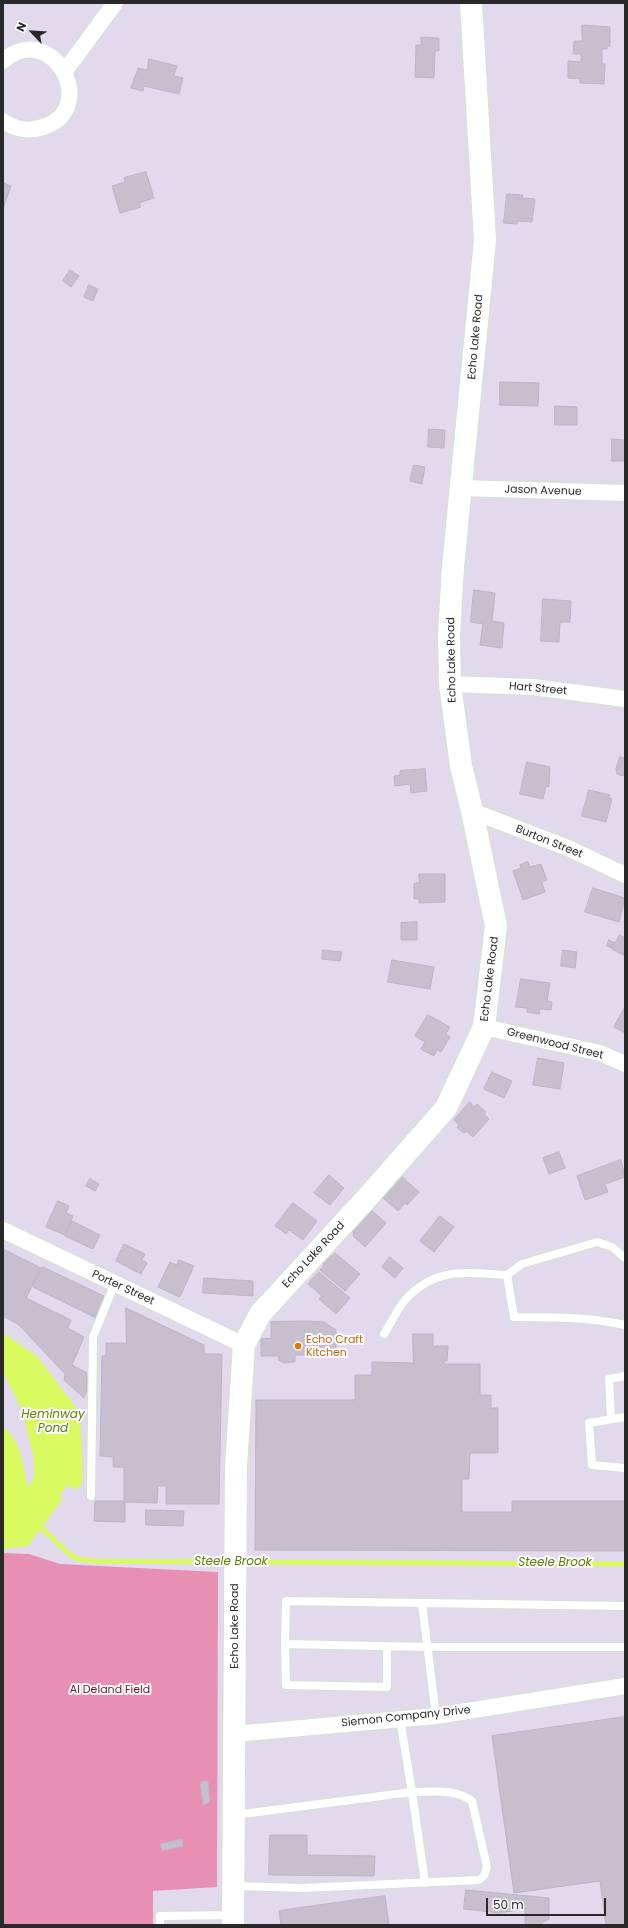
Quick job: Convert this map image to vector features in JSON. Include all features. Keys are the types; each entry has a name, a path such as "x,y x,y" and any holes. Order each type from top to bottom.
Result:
{"main road":[{"name":"Echo Lake Road","path":"233,1920 236,1466 244,1345 260,1314 366,1200 446,1108 484,1027 496,926 461,766 450,684 450,620 453,567 462,488 485,240 471,3"}],"street":[{"path":"65,71 115,3"},
{"path":"3,61 9,56 22,51 32,50 46,54 56,60 65,71 70,89 68,103 60,116 51,125 32,131 10,126 3,121"},
{"name":"Jason Avenue","path":"462,488 625,493"},
{"name":"Hart Street","path":"450,684 533,687 625,699"},
{"name":"Burton Street","path":"472,811 568,848 625,875"},
{"name":"Greenwood Street","path":"484,1027 600,1053 625,1064"},
{"name":"Porter Street","path":"3,1230 244,1345"},
{"name":"Siemon Company Drive","path":"234,1734 436,1716 625,1686"}],"lane":[{"path":"384,1334 405,1301 417,1289 440,1275 458,1272 507,1275 522,1264 597,1242 612,1247 625,1258"},
{"path":"507,1275 514,1317 552,1317 600,1320 625,1325"},
{"path":"91,1496 93,1337 114,1283"},
{"path":"611,1419 608,1378 625,1376"},
{"path":"625,1417 589,1423 592,1465 625,1468"},
{"path":"387,1646 387,1687 286,1685 286,1601 625,1606"},
{"path":"422,1603 436,1716"},
{"path":"285,1644 427,1647 625,1647"},
{"path":"400,1719 425,1882"},
{"path":"233,1886 303,1888 479,1880 484,1876 487,1867 472,1801 464,1795 449,1792 412,1792 234,1815"},
{"path":"160,1925 160,1916 233,1920"}],"green space":[{"name":"Al Deland Field","path":"3,1553 29,1554 60,1564 218,1572 217,1887 153,1891 153,1925 3,1925"}],"water":[{"name":"Heminway Pond","path":"3,1333 37,1356 80,1413 83,1473 82,1484 76,1490 67,1485 60,1496 62,1500 28,1546 3,1549 3,1427 14,1439 21,1454 28,1487 34,1478 34,1460 22,1410 3,1372"}],"building":[{"path":"582,25 610,27 610,46 607,46 607,49 602,49 602,64 605,64 604,84 580,83 580,79 568,78 568,61 581,62 581,54 573,54 574,41 582,41"},
{"path":"421,37 439,38 439,51 435,51 434,78 415,77 416,45 421,45"},
{"path":"149,59 177,66 174,76 183,78 179,94 144,86 143,91 131,88 138,68 147,70"},
{"path":"146,172 154,198 139,203 141,207 120,213 112,186 125,182 124,178"},
{"path":"3,183 11,186 3,209"},
{"path":"507,194 523,195 522,198 535,199 532,222 517,221 517,224 504,223"},
{"path":"70,270 79,276 71,287 63,281"},
{"path":"89,285 98,289 93,301 84,297"},
{"path":"500,382 539,383 538,406 500,405"},
{"path":"555,406 577,407 577,425 555,425"},
{"path":"429,429 445,430 444,448 428,447"},
{"path":"612,439 625,440 625,461 612,461"},
{"path":"414,465 425,467 422,484 410,481"},
{"path":"474,590 495,593 492,621 504,623 502,648 480,645 483,624 471,622"},
{"path":"543,599 571,601 570,622 560,622 559,642 541,641"},
{"path":"620,757 625,758 625,774 623,776 617,774 616,769"},
{"path":"527,762 550,767 549,787 546,786 543,799 520,794"},
{"path":"425,769 427,791 411,793 410,784 395,786 394,776 400,775 400,771"},
{"path":"589,790 610,795 609,798 612,799 606,822 582,816"},
{"path":"528,862 530,867 541,864 547,880 542,882 545,892 523,900 513,871 521,868 520,865"},
{"path":"419,874 445,874 445,902 419,903 419,899 414,899 414,883 419,883"},
{"path":"593,888 625,898 619,922 585,912"},
{"path":"417,922 417,940 401,940 401,923"},
{"path":"620,935 625,938 625,956 612,949"},
{"path":"609,940 615,943 612,948 607,946"},
{"path":"323,950 342,952 340,961 322,959"},
{"path":"563,950 577,952 575,968 561,966"},
{"path":"392,960 434,967 430,989 388,982"},
{"path":"521,979 550,983 547,1001 552,1002 551,1010 540,1009 539,1014 527,1012 527,1008 516,1007"},
{"path":"625,1007 625,1033 614,1027"},
{"path":"428,1015 450,1027 446,1034 450,1037 441,1052 437,1050 434,1056 421,1049 425,1042 415,1036"},
{"path":"538,1058 564,1063 560,1089 533,1085"},
{"path":"492,1072 512,1081 504,1098 484,1089"},
{"path":"470,1102 474,1107 477,1104 486,1112 484,1114 489,1119 473,1137 466,1131 464,1133 457,1128 459,1125 454,1120"},
{"path":"559,1152 565,1168 549,1174 543,1158"},
{"path":"621,1160 625,1177 605,1184 608,1192 585,1200 577,1176"},
{"path":"329,1175 344,1188 330,1205 314,1193"},
{"path":"402,1177 419,1192 407,1205 405,1203 398,1211 383,1198"},
{"path":"90,1179 99,1184 95,1191 86,1186"},
{"path":"58,1201 69,1206 66,1213 73,1216 65,1235 46,1227"},
{"path":"293,1203 317,1221 303,1240 289,1230 286,1234 275,1226"},
{"path":"372,1211 386,1223 365,1247 353,1236 354,1233 352,1231"},
{"path":"440,1216 454,1227 434,1252 420,1241"},
{"path":"72,1221 100,1235 93,1249 65,1236"},
{"path":"124,1244 145,1254 142,1260 147,1263 141,1274 116,1261"},
{"path":"3,1249 41,1268 26,1298 71,1320 68,1328 84,1337 72,1365 87,1373 87,1390 84,1398 64,1380 65,1374 19,1325 3,1316"},
{"path":"335,1253 360,1274 345,1291 320,1270 324,1265 322,1263 329,1254 332,1256"},
{"path":"390,1257 403,1268 395,1278 382,1267"},
{"path":"179,1260 194,1266 180,1297 158,1287 170,1262 177,1265"},
{"path":"43,1267 106,1297 96,1318 33,1287"},
{"path":"319,1272 350,1298 336,1314 319,1299 322,1296 308,1284"},
{"path":"204,1278 253,1281 253,1296 203,1293"},
{"path":"126,1308 204,1345 204,1354 222,1354 219,1504 166,1504 166,1486 158,1486 157,1503 125,1502 125,1522 94,1521 95,1501 124,1501 124,1467 113,1467 113,1457 100,1456 102,1356 106,1356 106,1343 126,1343"},
{"name":"Echo Craft Kitchen","path":"271,1322 324,1322 336,1330 336,1354 295,1355 295,1362 284,1363 278,1360 279,1356 261,1356 261,1339 271,1338"},
{"path":"413,1334 433,1334 433,1346 448,1346 447,1361 444,1361 444,1364 480,1364 480,1395 491,1395 491,1408 498,1408 498,1453 470,1453 469,1479 462,1479 462,1512 512,1512 512,1501 625,1501 625,1551 255,1550 256,1400 355,1400 355,1375 372,1375 372,1362 413,1363"},
{"path":"146,1510 184,1511 183,1526 146,1525"},
{"path":"625,1717 625,1925 606,1925 600,1881 514,1893 492,1736"},
{"path":"208,1781 210,1802 203,1805 200,1782"},
{"path":"270,1835 307,1835 307,1855 375,1856 374,1876 269,1875"},
{"path":"182,1839 183,1846 162,1851 160,1844"},
{"path":"466,1890 549,1898 549,1919 542,1923 542,1925 525,1925 525,1909 499,1913 464,1909"},
{"path":"385,1896 389,1925 281,1925 279,1911"}],"waterway":[{"name":"Steele Brook","path":"43,1521 42,1528 69,1554 78,1559 97,1561 230,1562"},
{"name":"Steele Brook","path":"240,1562 625,1564"}],"place":[{"name":"Echo Craft Kitchen","path":"298,1346"}]}
